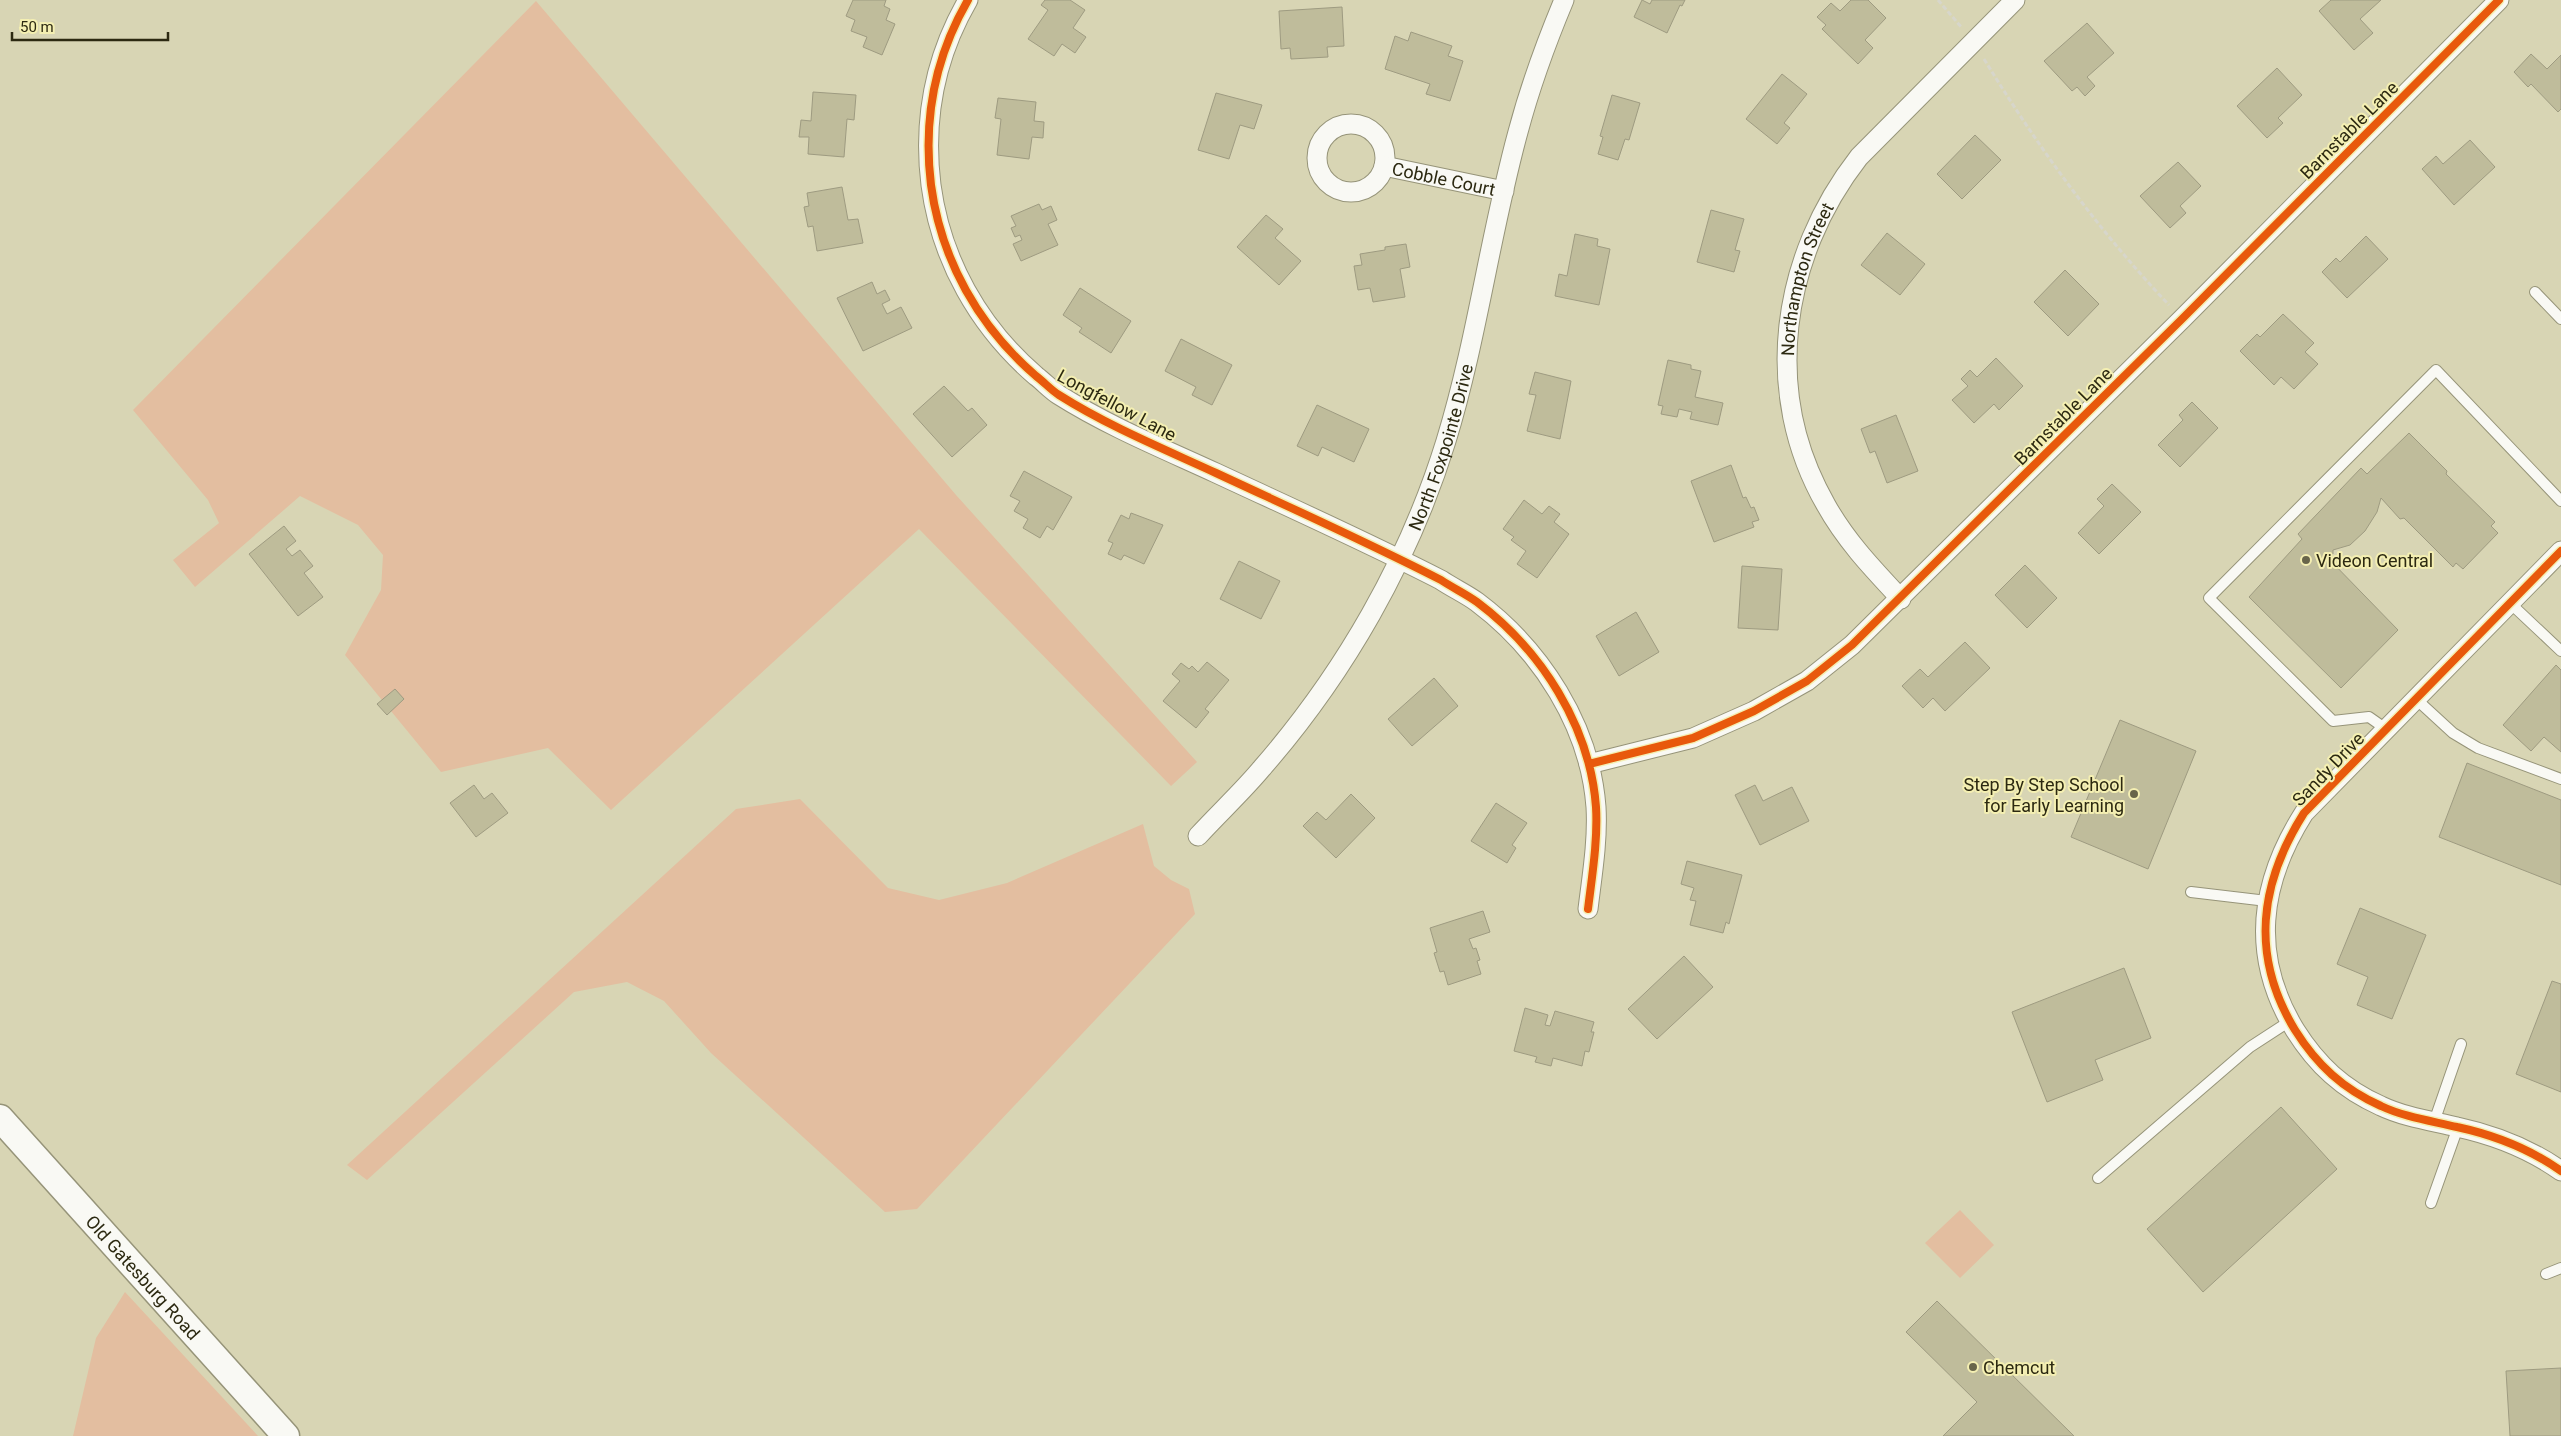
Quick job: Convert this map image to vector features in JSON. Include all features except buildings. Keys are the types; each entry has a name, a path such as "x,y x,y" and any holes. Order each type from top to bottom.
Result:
{"street":[{"name":"Longfellow Lane","path":"968,0 958,16 941,60 930,105 928,158 934,204 950,257 972,302 995,335 1021,363 1058,395 1112,424 1441,580 1476,602 1518,638 1552,681 1572,717 1589,764 1596,807 1594,857 1588,909"},
{"name":"North Foxpointe Drive","path":"1198,836 1262,769 1312,706 1350,650 1399,560 1424,501 1445,442 1461,386 1518,132 1535,73 1564,0"},
{"name":"Northampton Street","path":"1901,600 1847,539 1825,504 1805,459 1793,415 1787,374 1787,335 1794,291 1806,250 1819,217 1838,184 1859,157 2015,0"},
{"name":"Barnstable Lane","path":"1589,764 1693,738 1754,711 1808,681 1852,646 1901,600 2499,0"},
{"name":"Cobble Court","path":"1384,166 1504,191"},
{"name":"Sandy Drive","path":"2561,551 2304,814 2282,852 2267,901 2266,952 2269,972 2277,995 2290,1020 2318,1062 2334,1079 2351,1091 2382,1107 2516,1145 2561,1171"},
{"name":"Old Gatesburg Road","path":"0,1118 286,1436"}],"lane":[{"path":"2535,292 2561,319"},
{"path":"2386,729 2368,717 2333,721 2209,598 2436,370 2561,501"},
{"path":"2510,603 2561,651"},
{"path":"2416,699 2454,733 2478,748 2561,780"},
{"path":"2191,892 2267,901"},
{"path":"2098,1178 2250,1047 2290,1020"},
{"path":"2434,1122 2461,1044"},
{"path":"2431,1203 2458,1127"},
{"path":"2546,1274 2561,1268"}],"path":[{"path":"1938,0 1964,30"},
{"path":"1980,52 2007,96 2086,208 2132,266 2182,319"}],"shaded area":[{"path":"536,1 956,495 1197,762 1171,786 919,529 611,810 548,748 441,772 345,655 381,590 383,555 358,525 300,496 195,587 173,560 219,523 208,500 133,410"},
{"path":"800,799 888,888 939,900 1007,883 1143,824 1154,866 1171,880 1189,889 1195,914 917,1209 885,1212 711,1053 664,1001 627,982 574,992 367,1180 347,1165 736,809"},
{"path":"1960,1210 1994,1245 1960,1278 1925,1243"},
{"path":"125,1292 258,1436 73,1436 96,1338"}],"cycle path":[{"path":"968,0 947,44 934,90 930,113 929,161 936,213 944,240 966,290 980,314 1016,357 1059,395 1136,437 1329,525 1441,580 1477,602 1500,621 1522,643 1558,692 1573,719 1584,748 1592,777 1596,807 1594,858 1588,909"},
{"path":"1589,764 1693,738 1754,711 1807,681 1852,645 2182,319 2499,0"},
{"path":"2561,551 2304,813 2277,866 2266,920 2266,948 2271,975 2281,1002 2303,1043 2332,1075 2355,1092 2390,1110 2471,1130 2498,1139 2537,1156 2561,1171"}],"place":[{"name":"Videon Central","path":"2306,560"},
{"name":"Step By Step School for Early Learning","path":"2134,794"},
{"name":"Chemcut","path":"1973,1367"}]}
